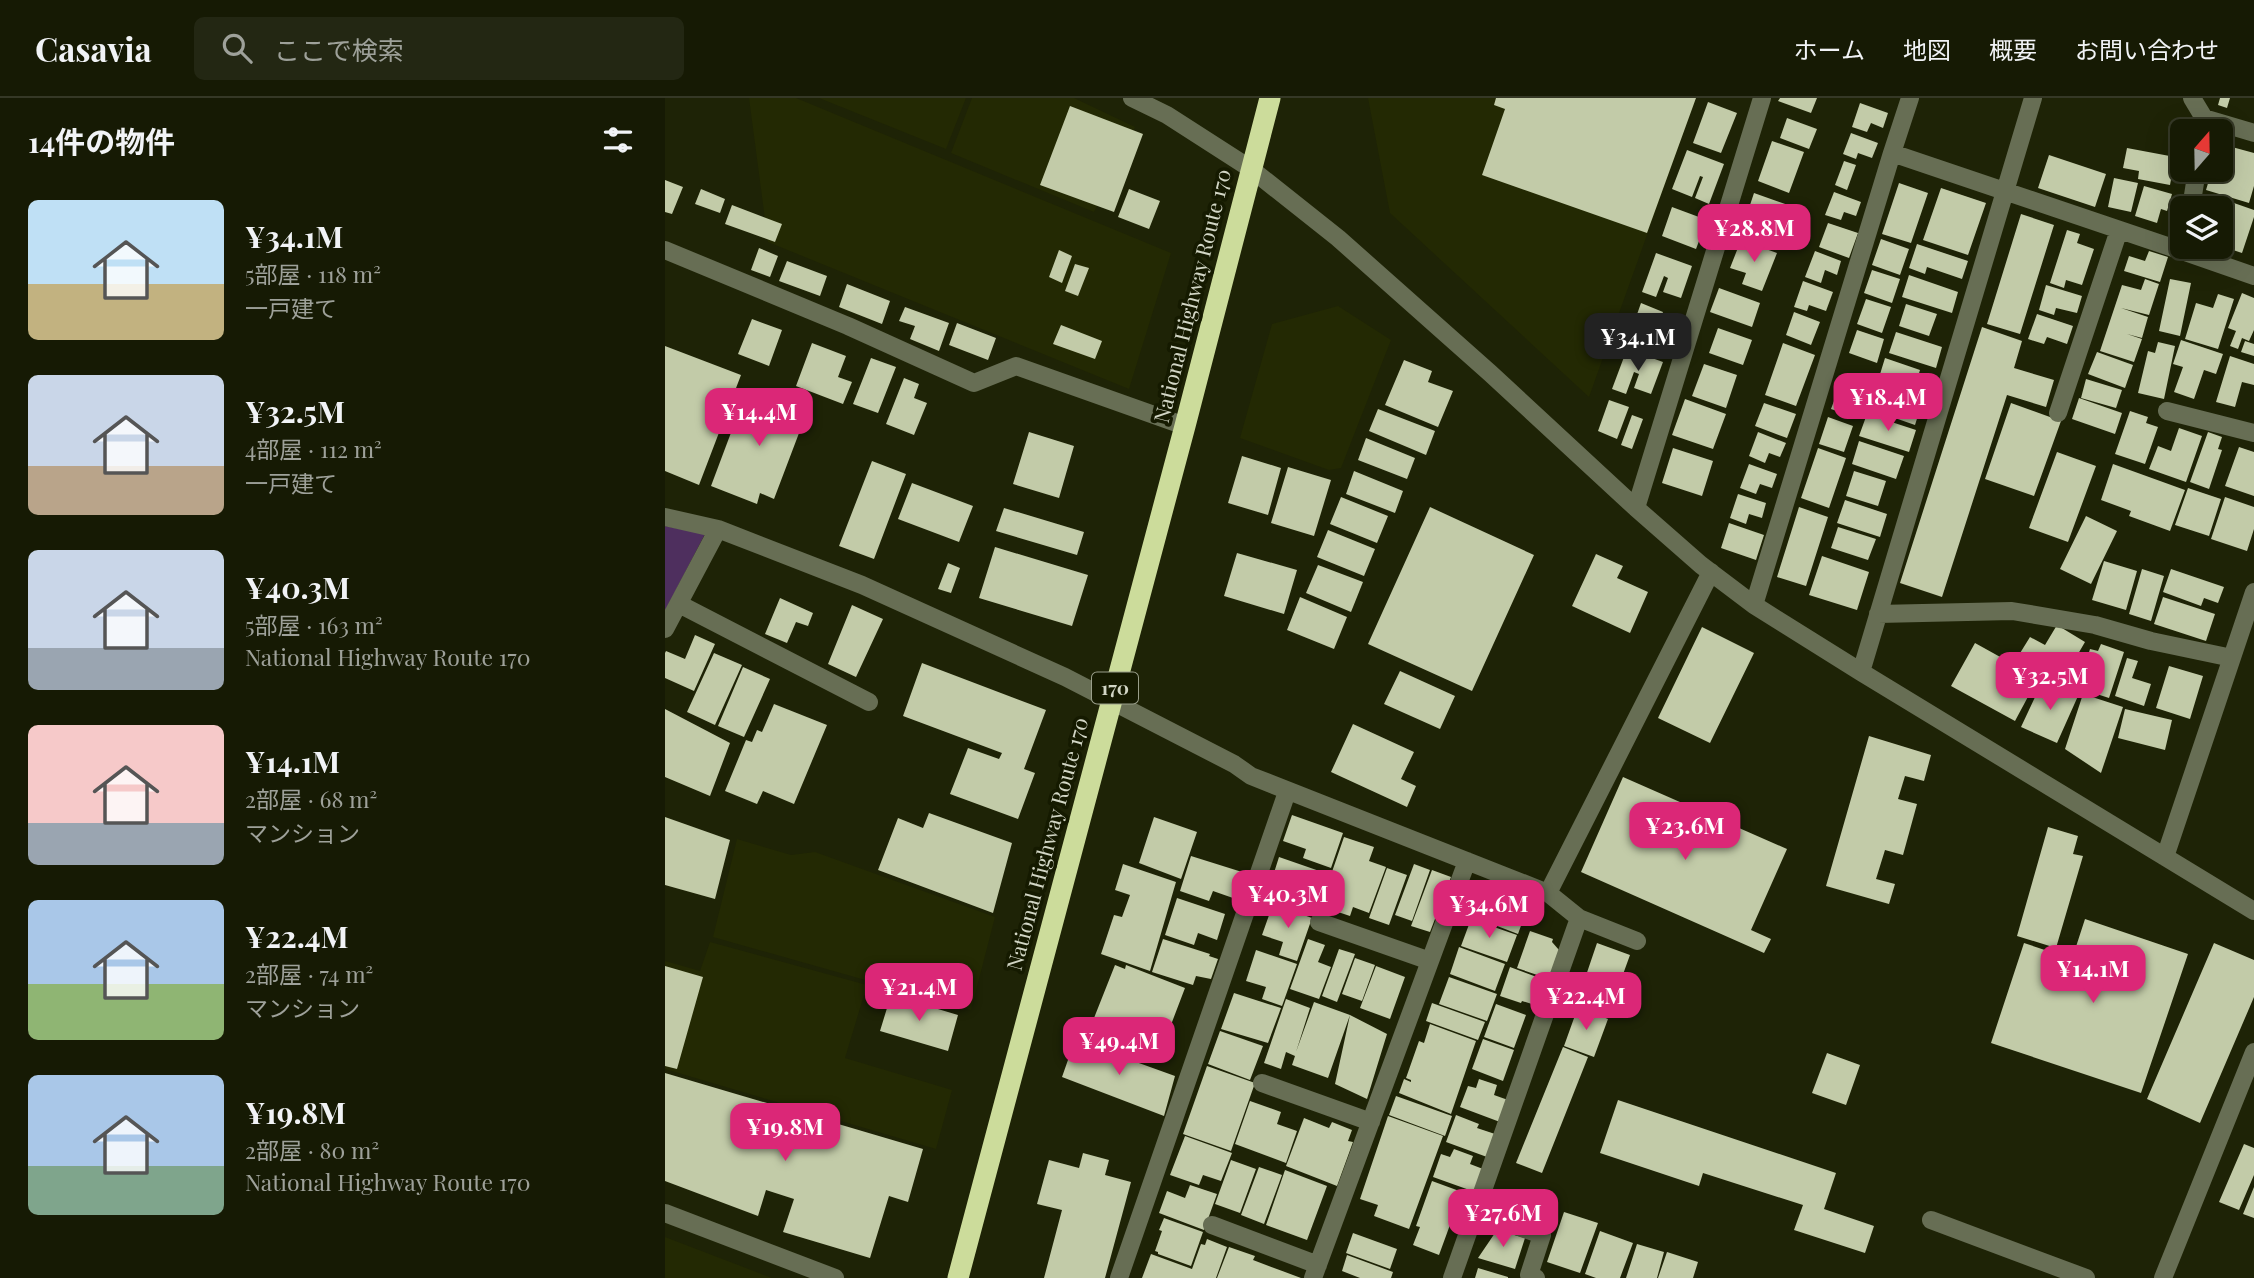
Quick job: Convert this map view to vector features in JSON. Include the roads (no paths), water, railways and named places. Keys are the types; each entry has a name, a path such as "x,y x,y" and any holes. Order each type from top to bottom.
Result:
{"highway":[{"name":"National Highway Route 170","path":"958,1278 1270,98"}],"street":[{"path":"1132,98 1167,115 1251,169 1338,238 1636,508 1754,605 2254,911"},
{"path":"1636,508 1762,98"},
{"path":"1754,605 1910,98"},
{"path":"1861,672 2033,98"},
{"path":"2192,98 2201,119"},
{"path":"2233,130 2254,133"},
{"path":"1892,153 2170,245"},
{"path":"2058,413 2119,230"},
{"path":"665,250 848,326 974,383 1016,366 1185,426"},
{"path":"2211,259 2254,276"},
{"path":"2167,411 2254,433"},
{"path":"665,517 718,529 862,585 1065,677 1234,764 1251,776 1548,893 1579,918 1637,941"},
{"path":"665,629 718,529"},
{"path":"1548,893 1711,572"},
{"path":"2165,857 2254,593"},
{"path":"679,604 869,702"},
{"path":"1878,614 2012,611 2095,625 2151,641 2232,658"},
{"path":"1119,1278 1287,792"},
{"path":"1212,1226 1315,1271 1467,861"},
{"path":"1451,1278 1579,918"},
{"path":"1319,922 1430,961"},
{"path":"2163,1278 2254,1052"},
{"path":"1262,1083 1371,1122"},
{"path":"1475,1212 1542,1236 1529,1275 1536,1278"},
{"path":"665,1213 835,1278"},
{"path":"1931,1220 2086,1278"}]}
